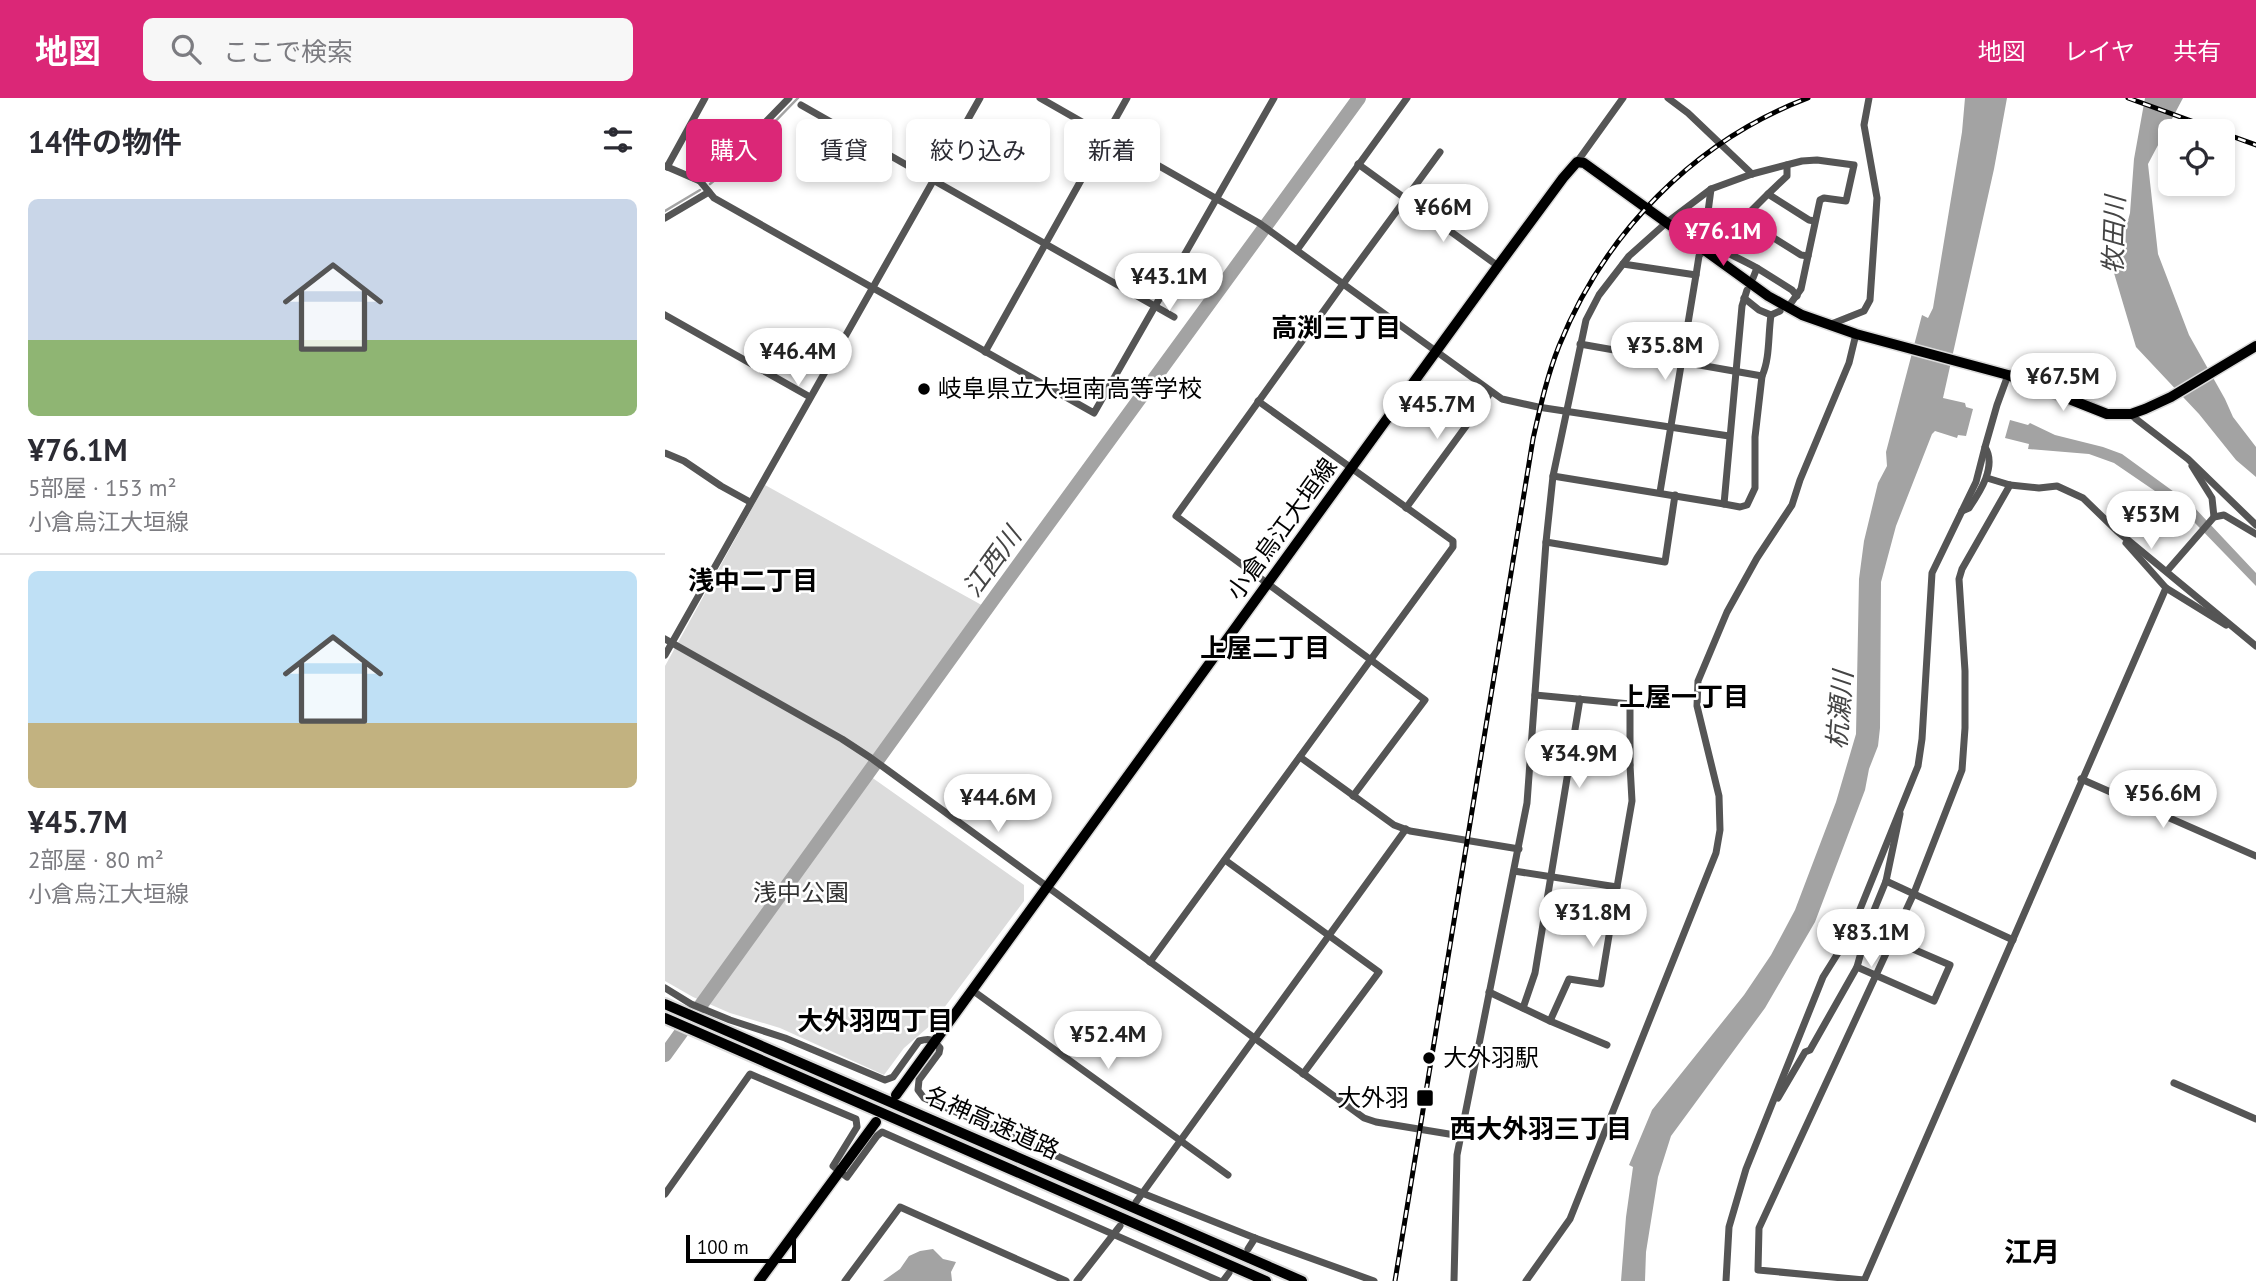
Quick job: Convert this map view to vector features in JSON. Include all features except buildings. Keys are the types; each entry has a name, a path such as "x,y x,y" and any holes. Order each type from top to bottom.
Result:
{"highway":[{"name":"名神高速道路","path":"668,1005 729,1026 1303,1281"},
{"name":"名神高速道路","path":"666,1019 1266,1281"}],"main road":[{"name":"小倉烏江大垣線","path":"896,1096 1498,266 1577,162"},
{"path":"1577,162 1584,163 1666,223 1704,245 1768,296 1802,315 1860,335 2004,373 2107,414 2131,414 2145,409 2171,397 2256,346"},
{"path":"759,1281 876,1122"}],"street":[{"path":"686,175 666,166 705,98"},
{"path":"769,119 789,98"},
{"path":"968,119 980,98"},
{"path":"1040,98 1077,119"},
{"path":"1116,119 1128,98"},
{"path":"701,182 714,198 1094,413 1274,98"},
{"path":"1295,249 1407,98"},
{"path":"1577,162 1623,98"},
{"path":"1668,98 1688,113 1752,174"},
{"path":"1828,325 1864,311 1870,300 1877,198 1864,125 1870,98"},
{"path":"801,105 906,164"},
{"path":"1353,796 1425,700 1176,516 1440,152"},
{"path":"1454,1281 1455,1178 1527,803 1553,476 1586,320 1599,295 1629,256 1666,223 1711,189 1787,165 1817,160 1854,165 1846,201 1824,198 1820,200 1801,289 1791,303"},
{"path":"1358,164 1498,266"},
{"path":"1160,165 1259,223 1491,392 1512,401 1538,407 1729,436"},
{"path":"1732,254 1751,211 1787,176 1787,165"},
{"path":"665,655 668,640 933,182"},
{"path":"937,182 1174,317"},
{"path":"985,352 1080,182"},
{"path":"1660,492 1699,256 1704,245 1711,189"},
{"path":"665,218 709,192"},
{"path":"1768,194 1814,221"},
{"path":"1747,221 1801,255 1808,256"},
{"path":"1704,245 1732,254 1792,290 1797,296"},
{"path":"1623,264 1696,275"},
{"path":"1752,278 1756,268"},
{"path":"1724,504 1736,370 1747,290"},
{"path":"1744,298 1771,316"},
{"path":"1771,316 1780,312"},
{"path":"665,315 810,397"},
{"path":"1553,476 1740,507 1747,505 1755,488 1755,437 1762,376 1768,363 1771,316"},
{"path":"1526,1281 1570,1219 1716,853 1720,830 1719,796 1697,706 1698,681 1733,601 1756,558 1791,505 1860,335"},
{"path":"1580,344 1762,376"},
{"path":"1726,1281 1729,1227 1746,1169 1823,977 1850,934 1918,766 1932,573 1976,482 2004,373"},
{"path":"1406,508 1491,392"},
{"path":"1150,962 1453,547 1453,541 1258,401"},
{"path":"2131,414 2188,459 2256,525"},
{"path":"1962,510 1969,508 1987,478 1988,452 1985,447"},
{"path":"665,453 684,461 720,486 750,502"},
{"path":"2188,459 2212,498 2214,517"},
{"path":"1987,478 2010,485 2039,488 2057,486 2083,498 2117,531 2166,588 2223,624 2235,628"},
{"path":"2010,485 1962,569 1959,579 1965,671 1964,761 1914,893 1759,1228 1758,1270 1864,1280 2166,588"},
{"path":"1546,542 1665,562 1675,495"},
{"path":"2167,571 2214,517 2224,515 2256,534"},
{"path":"2117,531 2256,646"},
{"path":"668,640 871,758 1364,1118 1461,1136"},
{"path":"1535,695 1630,704 1632,801 1601,984 1569,979 1550,1021"},
{"path":"1523,1008 1535,973 1580,699"},
{"path":"1530,755 1630,765"},
{"path":"1300,757 1394,825 1406,830 1519,849"},
{"path":"2081,779 2256,856"},
{"path":"1774,1100 1781,1095 1805,1052 1810,1050 1857,967 1870,920 1886,881 1901,818 1900,808"},
{"path":"1136,1202 1406,830"},
{"path":"1225,860 1379,972 1303,1074"},
{"path":"1514,871 1617,887"},
{"path":"1886,881 2013,940"},
{"path":"1857,967 1934,1001 1950,965 1892,940"},
{"path":"665,988 729,1026 785,1038 885,1080 893,1077 919,1041 929,1038 940,1048 919,1080 918,1090 924,1098 1142,1193 1374,1281"},
{"path":"972,990 1228,1175"},
{"path":"1489,992 1607,1045"},
{"path":"665,1194 750,1074 856,1119 857,1127 833,1166 847,1177 882,1132 1221,1281 1229,1273"},
{"path":"2174,1083 2256,1119"},
{"path":"845,1281 899,1207 1066,1281"},
{"path":"1077,1281 1120,1226"},
{"path":"1248,1249 1255,1238"}],"green space":[{"name":"浅中公園","path":"765,485 987,608 867,774 1024,885 1024,901 932,1024 904,1048 884,1075 780,1028 730,1013 665,981 665,666"}],"shaded area":[{"path":"1965,98 2007,98 1943,398 1965,403 1966,407 1973,409 1966,436 1958,435 1957,438 1935,431 1932,434 1896,526 1881,582 1878,746 1869,769 1865,790 1815,922 1765,1008 1671,1136 1658,1177 1646,1252 1645,1281 1621,1281 1633,1167 1629,1165 1652,1110 1744,995 1771,955 1795,910 1836,802 1856,734 1859,579 1864,541 1878,483 1887,466 1886,452 1922,315 1928,318 1933,308 1962,132"},
{"path":"2145,98 2183,98 2172,119 2158,119 2158,145 2148,164 2158,254 2189,335 2233,417 2256,447 2256,477 2236,460 2199,414 2136,347 2114,273 2130,213 2134,159"},
{"path":"2010,420 2028,425 2030,423 2055,435 2122,454 2192,505 2256,573 2256,586 2174,504 2114,463 2089,454 2028,449 2029,444 2005,438"},
{"path":"933,1249 943,1259 956,1262 951,1272 952,1281 883,1281 900,1269 909,1256"}],"waterway":[{"path":"710,184 731,167 798,98"},
{"name":"江西川","path":"665,1055 1359,98"},
{"path":"665,211 700,190"}],"railway":[{"path":"1395,1281 1533,439 1555,357 1578,305 1601,266 1658,196 1691,166 1727,139 1766,116 1808,98"},
{"path":"2128,98 2186,119"},
{"path":"2235,137 2256,145"}],"place":[{"name":"岐阜県立大垣南高等学校","path":"924,389"},
{"name":"大外羽駅","path":"1429,1058"},
{"name":"大外羽","path":"1425,1098"}],"district":[{"name":"高渕三丁目","path":"1336,328"},
{"name":"浅中二丁目","path":"753,581"},
{"name":"上屋二丁目","path":"1265,648"},
{"name":"上屋一丁目","path":"1684,697"},
{"name":"大外羽四丁目","path":"875,1021"},
{"name":"西大外羽三丁目","path":"1541,1129"},
{"name":"江月","path":"2032,1252"}],"water label":[{"name":"牧田川","path":"2114,235"},
{"name":"杭瀬川","path":"1840,710"}]}
